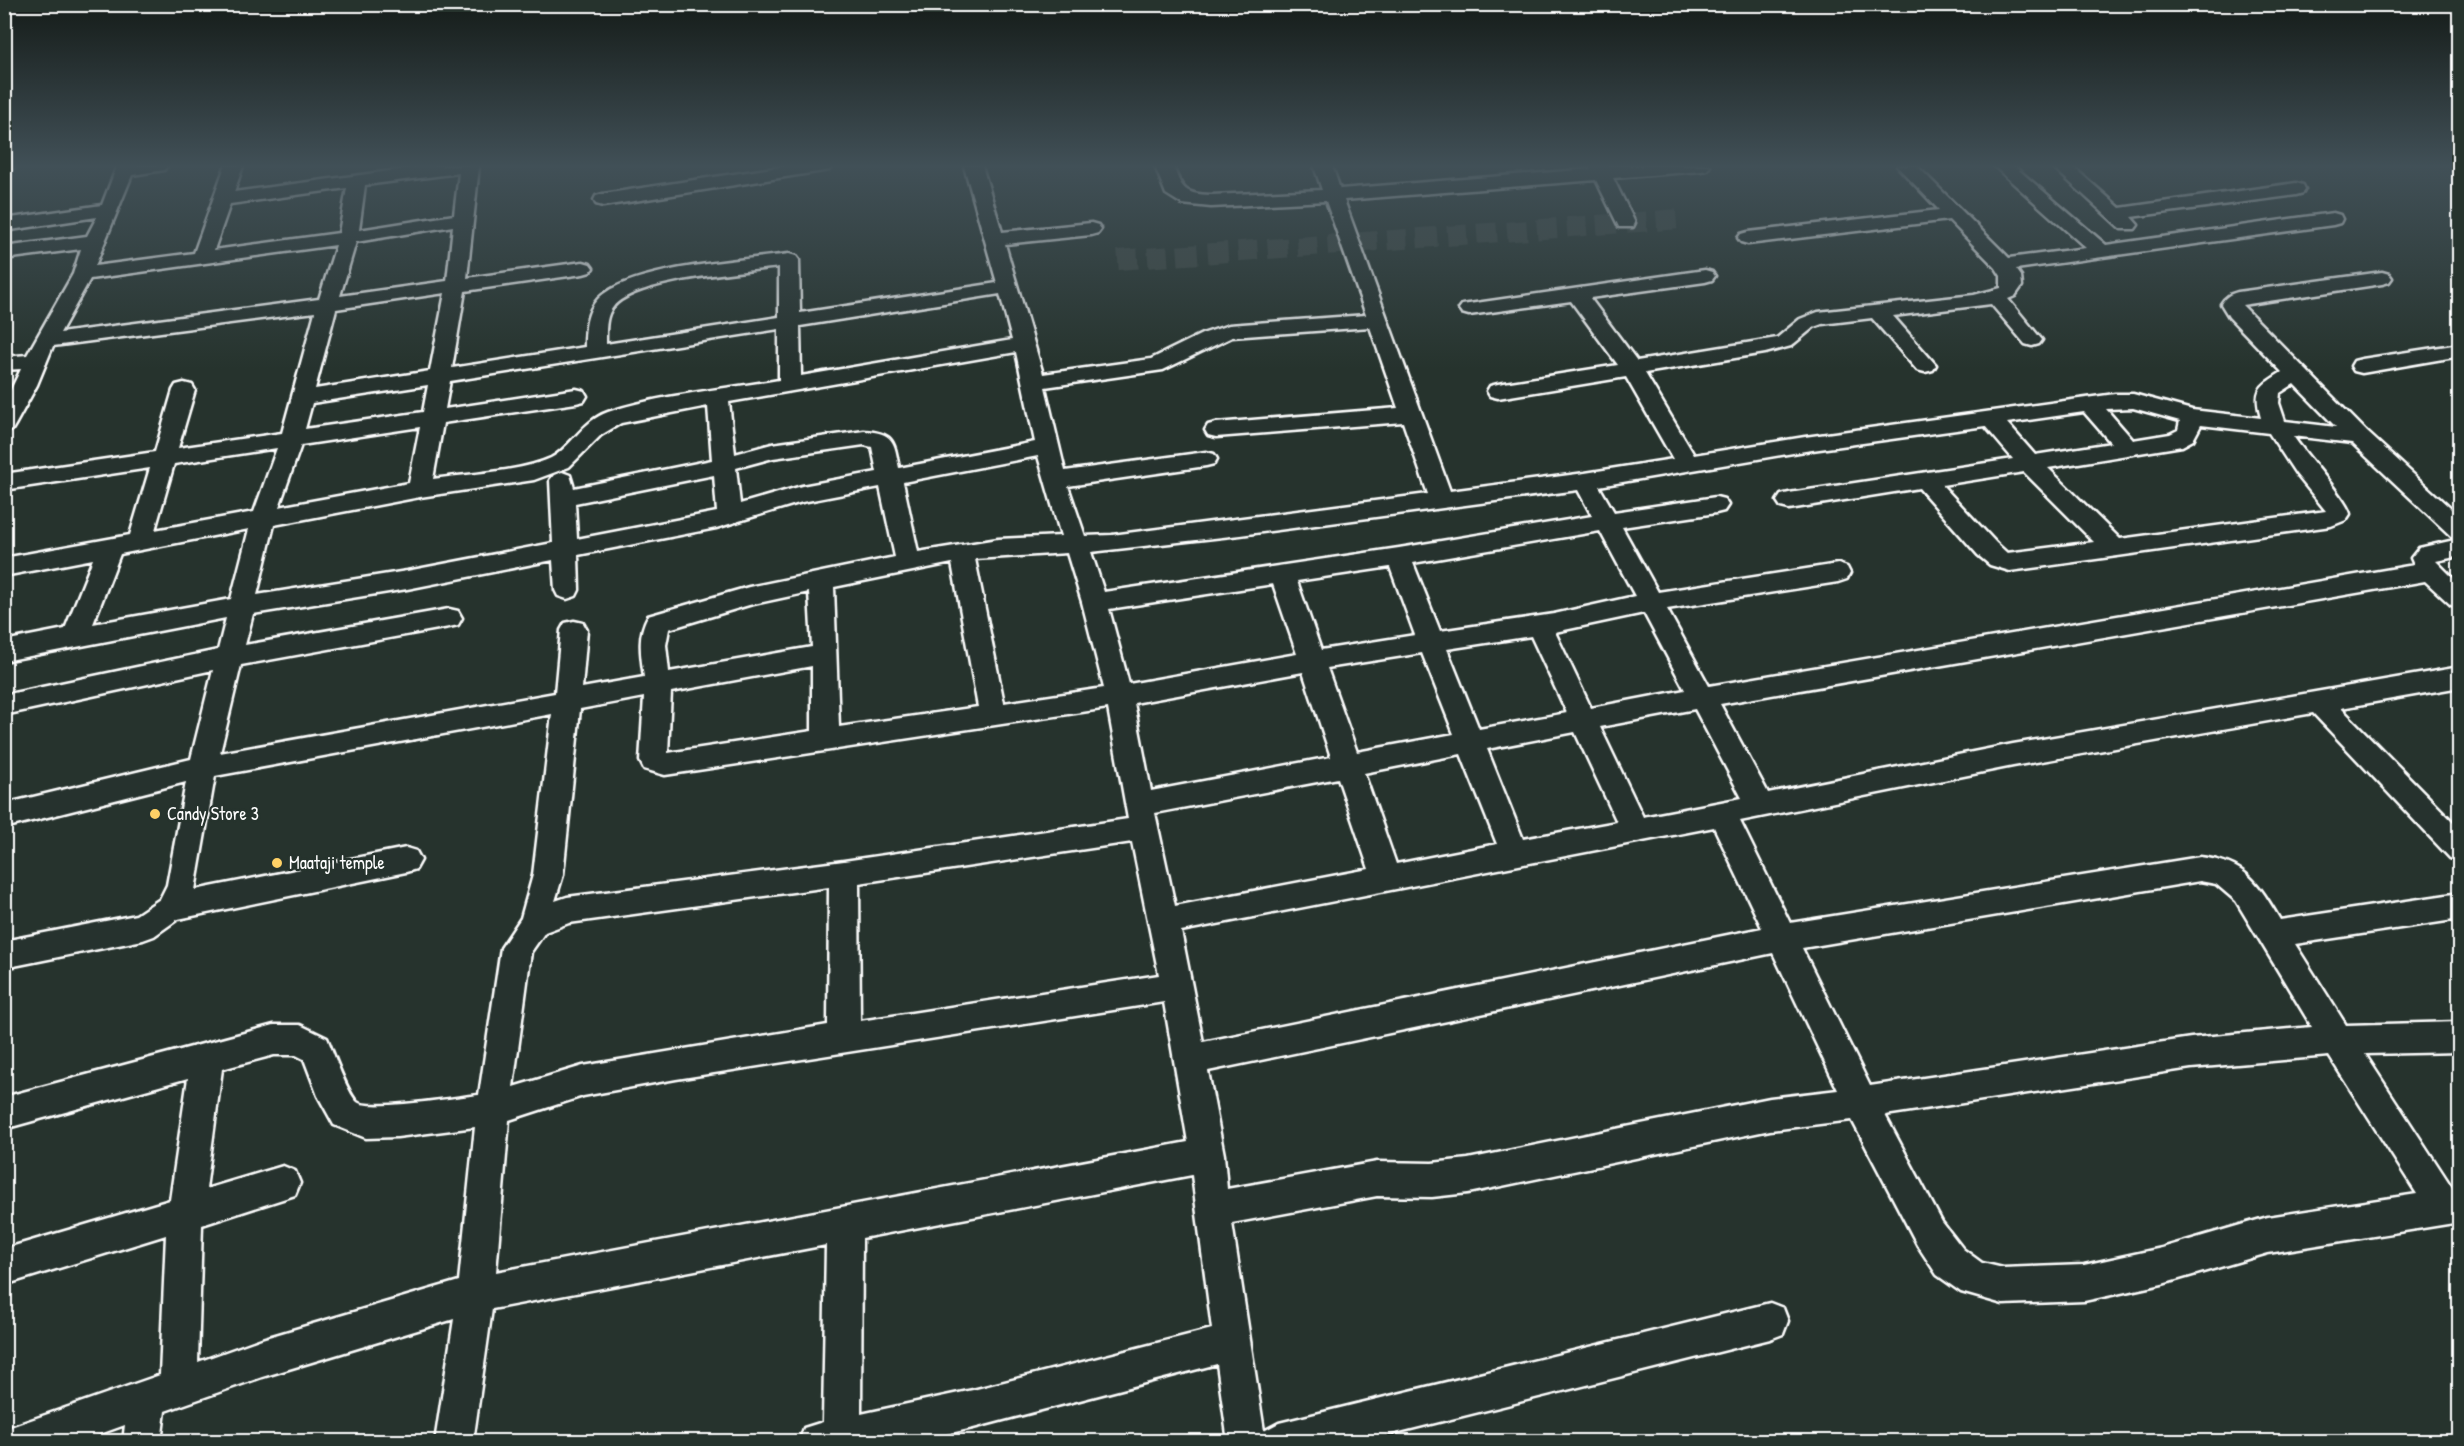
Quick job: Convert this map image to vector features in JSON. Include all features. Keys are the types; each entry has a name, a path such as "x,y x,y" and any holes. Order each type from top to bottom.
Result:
{"street":[{"path":"5,424 26,385 35,360 83,274 99,233"},
{"path":"202,258 211,233"},
{"path":"171,908 182,886 203,767 263,519 292,438 327,304 349,233"},
{"path":"83,274 376,233"},
{"path":"420,489 456,286 462,233"},
{"path":"992,233 1034,382 1055,480 1095,602 1119,696 1177,986 1207,1155 1212,1209 1248,1442"},
{"path":"994,239 1048,233"},
{"path":"1348,233 1442,500"},
{"path":"1748,238 1787,233"},
{"path":"1498,390 1765,347 1785,342 1807,323 1818,318 1996,297 2008,292 2013,286 2011,276 2004,265 1973,233"},
{"path":"2081,233 2102,252"},
{"path":"2138,233 2151,244"},
{"path":"2004,265 2228,233"},
{"path":"4,253 95,241"},
{"path":"596,352 598,316 606,302 619,292 662,279 789,260 790,384"},
{"path":"46,341 583,268"},
{"path":"1469,309 1705,276"},
{"path":"2382,278 2238,298 2230,304 2236,313 2359,437 2460,531"},
{"path":"301,398 1008,287"},
{"path":"1576,293 1632,369 1688,464"},
{"path":"1996,297 2032,340"},
{"path":"1877,311 1924,365"},
{"path":"1034,382 1155,365 1170,360 1210,336 1229,331 1378,320"},
{"path":"4,567 420,489 534,472 561,462 593,430 613,418 639,411 1023,344"},
{"path":"2362,366 2460,350"},
{"path":"4,364 35,360"},
{"path":"1924,480 1987,549 1999,559 2022,561 2331,518 2338,514 2337,508 2294,456 2277,428 2267,405 2266,396 2269,390 2296,372"},
{"path":"140,542 184,390"},
{"path":"4,482 576,396"},
{"path":"718,397 729,516"},
{"path":"1838,573 1651,603 1539,625 1429,641 1119,696 665,764 654,761 658,685 653,645 657,623 749,596 908,562 998,547 1078,545 1164,536 1585,481 2089,404 2133,401 2191,417 2359,437"},
{"path":"2089,404 2128,448"},
{"path":"1216,430 1412,414"},
{"path":"1789,501 2185,438 2190,431 2191,417"},
{"path":"1990,418 2029,463 2115,548"},
{"path":"563,498 725,464 772,451 864,438 877,440 883,444 908,562"},
{"path":"4,651 243,605 407,580 729,516 772,501 1048,447"},
{"path":"1055,480 1206,459"},
{"path":"561,462 567,590"},
{"path":"1585,481 1761,806"},
{"path":"1095,602 1399,557 1716,505"},
{"path":"75,637 110,547"},
{"path":"2460,547 2428,554 2423,558 2431,571 2460,599"},
{"path":"962,552 993,714"},
{"path":"1399,557 1429,641 1471,740 1514,852"},
{"path":"534,923 567,910 844,873 1142,817 1348,765 1583,719 2431,571"},
{"path":"1282,574 1386,876"},
{"path":"821,581 826,739"},
{"path":"4,705 230,657 449,618"},
{"path":"1539,625 1635,830"},
{"path":"454,1442 476,1294 493,1109 516,948 534,923 548,875 574,630"},
{"path":"4,816 203,767 825,654"},
{"path":"1163,921 1386,876 1722,814 2013,755 2460,677"},
{"path":"2318,700 2460,849"},
{"path":"1189,1060 1780,938 2200,869 2220,871 2235,879 2247,892 2337,1040 2452,1206 2268,1235 2162,1266 2084,1283 2003,1286 1974,1279 1950,1262 1930,1234 1861,1103 1780,938 1722,814"},
{"path":"4,955 143,927 171,908 406,860"},
{"path":"844,873 844,1037"},
{"path":"2273,934 2460,906"},
{"path":"4,1113 274,1040 300,1040 316,1049 330,1085 346,1114 366,1122 397,1121 493,1109 583,1081 844,1037 1177,986"},
{"path":"1212,1209 1377,1179 1432,1180 1468,1176 1770,1114 1861,1103 2191,1053 2337,1040 2460,1037"},
{"path":"142,1442 163,1392 207,1058"},
{"path":"22,1442 262,1358 476,1294 1207,1155"},
{"path":"4,1267 283,1183"},
{"path":"844,1224 834,1440 973,1409 1232,1342"},
{"path":"1279,1442 1770,1321"}],"tunnel":[{"path":"1118,260 1482,233"}],"place":[{"name":"Candy Store 3","path":"155,814"},
{"name":"Maataji temple","path":"277,863"}]}
